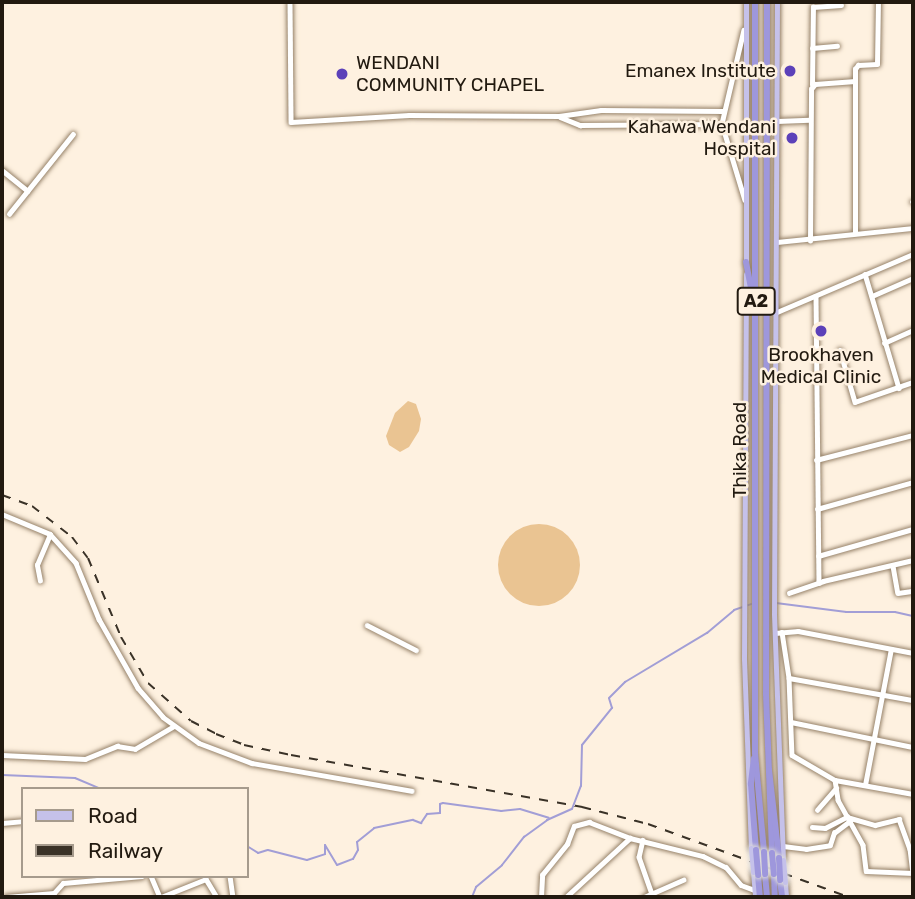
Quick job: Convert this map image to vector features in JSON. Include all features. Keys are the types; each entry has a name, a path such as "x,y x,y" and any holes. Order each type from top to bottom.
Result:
{"highway":[{"name":"Thika Road","path":"755,2 755,753 762,874 767,897"},
{"name":"Thika Road","path":"761,851 767,761 770,614 765,599 767,2"},
{"path":"746,262 756,313"},
{"path":"767,761 772,779 784,897"},
{"name":"Thika Road","path":"762,874 775,897"},
{"path":"758,897 762,874"}],"main road":[{"name":"Thika Road","path":"746,2 744,603 761,851 762,874 754,890 758,897"},
{"name":"Thika Road","path":"777,2 775,600 770,614 775,634 783,846 781,859"}],"street":[{"path":"290,2 291,122 409,116 559,116 601,110 723,111"},
{"path":"855,232 856,66 877,64 878,2"},
{"path":"810,241 809,121 813,7 841,5"},
{"path":"746,23 722,124 746,204"},
{"path":"811,48 837,46"},
{"path":"812,85 855,81"},
{"path":"559,116 580,125 722,124"},
{"path":"777,121 809,121"},
{"path":"9,214 73,134"},
{"path":"2,170 28,191"},
{"path":"777,242 810,241 855,232 913,228"},
{"path":"777,312 913,254"},
{"path":"865,274 899,388"},
{"path":"872,296 913,278"},
{"path":"816,296 819,583"},
{"path":"884,343 913,330"},
{"path":"840,350 853,401 913,382"},
{"path":"816,460 913,435"},
{"path":"817,509 913,482"},
{"path":"2,514 50,534 79,568 96,611 126,671 143,695 174,726 199,743 236,759 412,791"},
{"path":"818,556 913,529"},
{"path":"40,581 37,565 50,534"},
{"path":"789,593 913,560"},
{"path":"893,566 898,593 913,591"},
{"path":"367,625 416,650"},
{"path":"775,634 797,631 913,653"},
{"path":"782,632 789,678 792,755 835,780 913,794"},
{"path":"865,785 891,649"},
{"path":"789,678 913,700"},
{"path":"791,722 913,747"},
{"path":"2,755 85,759 117,746 135,749 174,726"},
{"path":"813,827 825,828 848,819 875,825 898,819 910,849 913,873 866,871 863,845 848,819 838,800 835,780"},
{"path":"817,810 836,787"},
{"path":"783,846 806,849 830,845 834,833 848,819"},
{"path":"2,824 21,821"},
{"path":"541,897 540,888 544,884 542,875 567,844 572,828 579,823 603,826 630,838 717,862 735,875 741,885 754,890"},
{"path":"566,897 630,838"},
{"path":"643,840 639,857 653,895"},
{"path":"6,897 55,895 63,883 119,878"},
{"path":"152,878 161,897 206,879 217,897"},
{"path":"230,878 233,897"},
{"path":"644,897 683,880"}],"shaded area":[{"path":"408,401 416,404 421,419 419,431 409,447 400,452 389,445 386,436 395,413"},
{"path":"531,524 547,524 562,531 573,542 580,557 577,581 568,594 547,606 531,606 516,599 505,588 498,573 498,557 505,542 516,531"}],"waterway":[{"path":"776,603 846,612 895,612 913,616"},
{"path":"472,897 476,887 502,865 524,837 547,820 572,809 581,786 582,745 612,708 609,698 625,682 707,633 734,610 751,604"},
{"path":"2,775 75,778 96,787"},
{"path":"248,847 258,853 268,850 307,860 325,854 325,845 337,865 353,859 358,850 357,842 374,828 413,820 421,823 427,814 440,813 440,804 443,803 501,811 520,809 549,818"},
{"path":"457,897 470,897"}],"railway":[{"path":"2,495 32,506 72,537 88,558 121,637 148,683 191,721 216,734 244,745 291,755 582,807 648,824 849,897"}],"place":[{"name":"Emanex Institute","path":"790,71"},
{"name":"WENDANI COMMUNITY CHAPEL","path":"342,74"},
{"name":"Kahawa Wendani Hospital","path":"792,138"},
{"name":"Brookhaven Medical Clinic","path":"821,331"}]}
